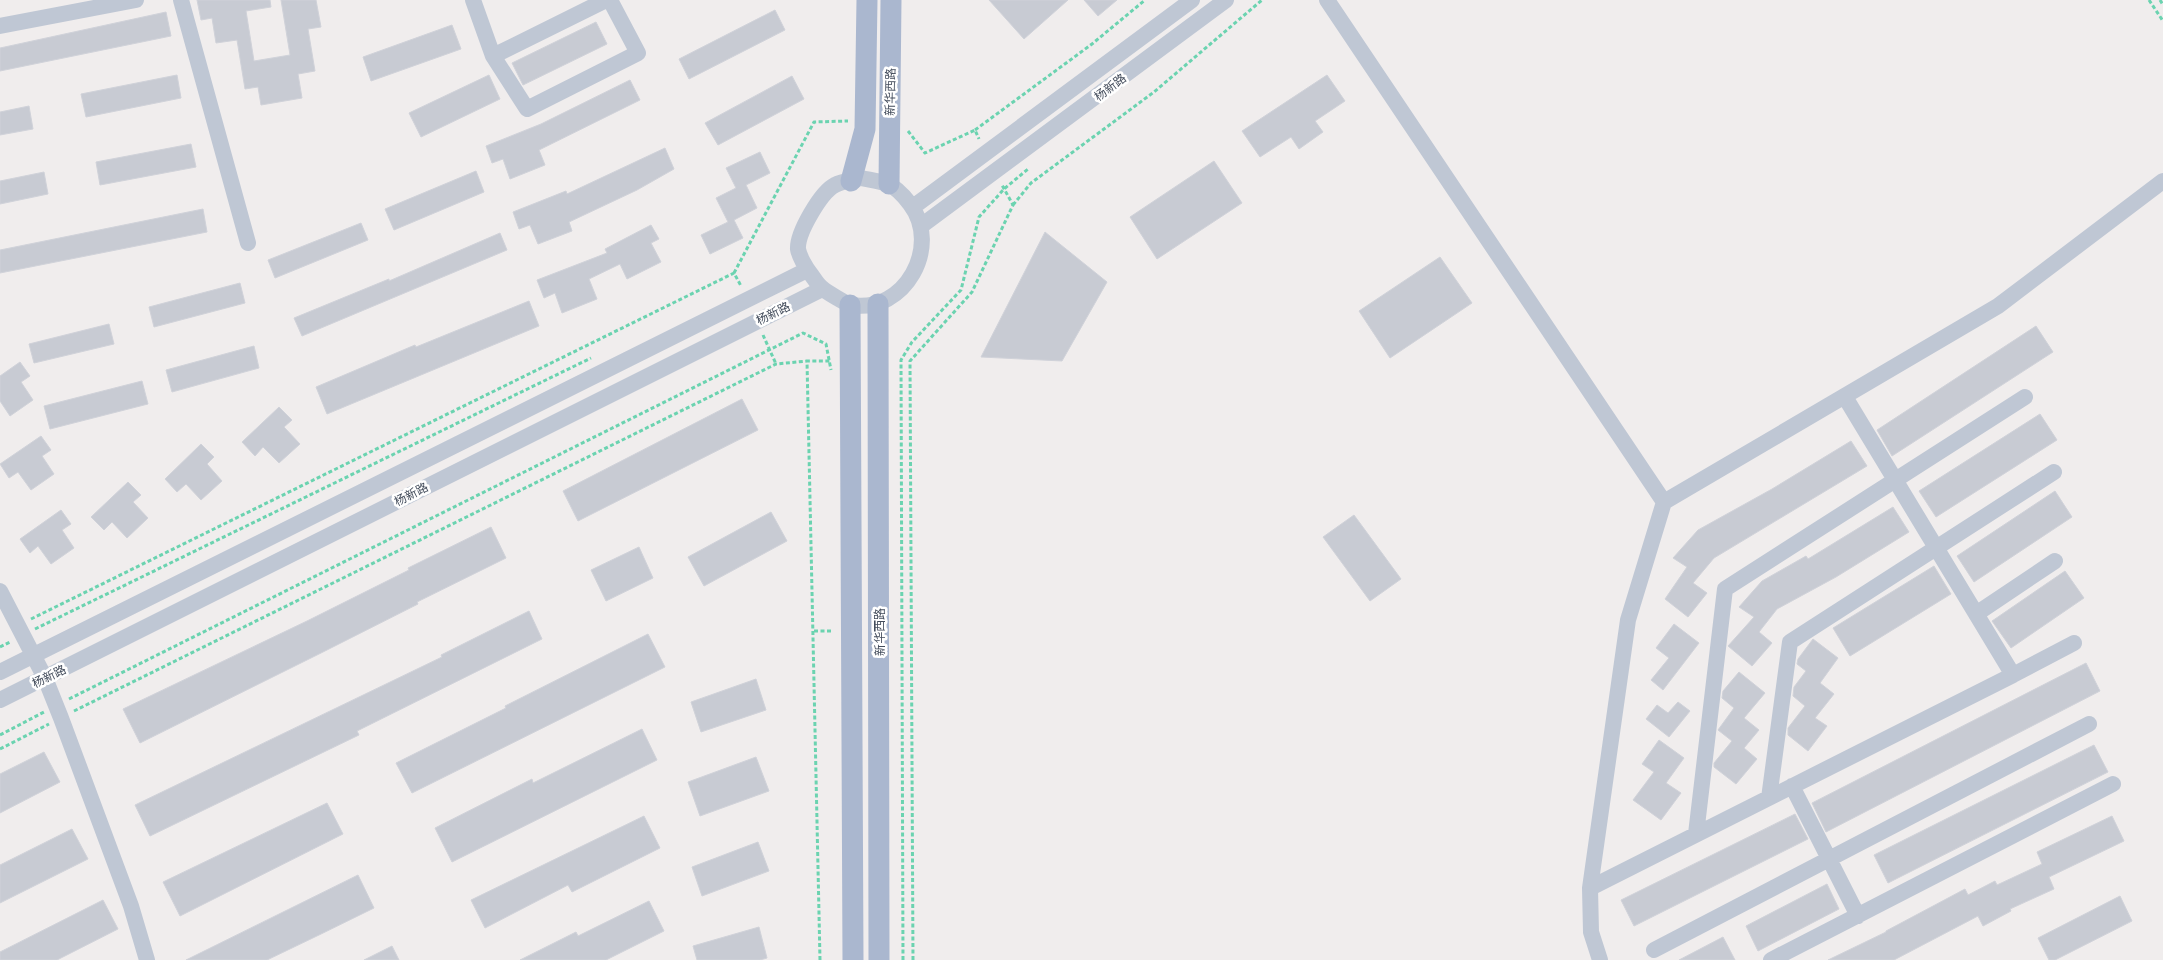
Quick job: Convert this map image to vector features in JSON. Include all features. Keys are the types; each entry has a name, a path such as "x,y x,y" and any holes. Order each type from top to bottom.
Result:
{"main road":[{"name":"新华西路","path":"851,181 865,129 867,0"},
{"name":"新华西路","path":"889,184 891,0"},
{"name":"新华西路","path":"878,304 878,960"},
{"path":"850,305 839,361 853,960"}],"street":[{"path":"0,26 136,0"},
{"path":"181,0 248,243"},
{"path":"473,0 493,56 527,109 638,53 610,0"},
{"path":"493,56 606,0"},
{"name":"杨新路","path":"913,207 1192,0"},
{"name":"杨新路","path":"921,226 1226,0"},
{"path":"1327,0 1664,502"},
{"path":"861,178 889,184 904,196 913,207 921,226 922,254 910,281 893,296 878,304 850,305 822,289 807,270 798,250 804,226 834,185 861,178"},
{"path":"1600,960 1590,932 1590,888 1628,620 1664,502 1998,306 2163,181"},
{"name":"杨新路","path":"0,672 744,293 807,270"},
{"name":"杨新路","path":"0,700 822,289"},
{"path":"1845,397 2013,675"},
{"path":"1696,834 1725,589 2025,397"},
{"path":"1769,798 1790,642 2054,472"},
{"path":"1976,614 2055,561"},
{"path":"0,591 45,678 132,906 147,960"},
{"path":"1590,888 2074,643"},
{"path":"1654,950 2089,724"},
{"path":"1771,960 2113,784"},
{"path":"1792,786 1858,916"}],"path":[{"path":"975,130 1092,44 1145,0"},
{"path":"1013,205 1031,183 1154,92 1262,0"},
{"path":"2150,0 2163,21"},
{"path":"2160,0 2163,5"},
{"path":"903,960 901,360 912,342 961,290 979,217 1004,189 1036,163"},
{"path":"0,647 20,630 734,273 744,293"},
{"path":"732,291 744,293"},
{"path":"757,321 776,364"},
{"path":"0,749 58,712 769,349 804,333 826,344 839,361"},
{"path":"20,630 599,354"},
{"path":"0,735 58,712 776,364 807,361 839,361"},
{"path":"807,361 820,960"},
{"path":"832,376 839,361"},
{"path":"878,361 910,361 913,960"},
{"path":"834,621 834,631"}],"building":[{"path":"197,0 270,0 271,7 246,11 254,61 290,55 281,0 316,0 321,27 308,29 315,71 298,74 302,98 261,105 258,87 245,89 237,40 216,43 212,18 201,20"},
{"path":"989,0 1068,0 1024,39"},
{"path":"1084,0 1117,0 1098,16"},
{"path":"775,10 785,30 689,79 679,59"},
{"path":"166,12 171,36 0,71 0,48"},
{"path":"596,22 607,44 523,85 512,63"},
{"path":"452,25 461,49 371,81 363,57"},
{"path":"177,75 181,98 86,117 81,94"},
{"path":"489,75 500,99 421,137 409,113"},
{"path":"1327,75 1345,101 1315,121 1323,132 1299,149 1291,137 1260,157 1242,131"},
{"path":"792,76 804,99 718,145 705,123"},
{"path":"630,80 640,100 539,150 545,165 510,179 503,159 492,163 486,146 541,124"},
{"path":"29,106 33,129 0,135 0,112"},
{"path":"191,144 196,167 100,185 96,162"},
{"path":"665,148 674,169 637,190 569,222 572,231 538,244 530,225 519,229 513,212 566,191 567,194"},
{"path":"760,152 770,173 746,185 757,208 734,220 743,238 710,254 701,235 728,222 716,198 736,188 726,168"},
{"path":"1214,161 1242,203 1157,259 1130,217"},
{"path":"476,171 484,192 394,230 385,209"},
{"path":"44,172 48,194 0,204 0,181"},
{"path":"203,209 207,232 0,273 0,250"},
{"path":"361,223 368,240 275,278 268,260"},
{"path":"651,225 659,239 651,243 661,262 627,279 620,264 589,279 597,299 562,313 555,293 544,298 537,280 607,253 605,249"},
{"path":"1045,232 1107,282 1062,361 981,357"},
{"path":"500,233 507,250 302,336 294,318 389,279 389,281"},
{"path":"1440,257 1472,303 1390,358 1359,311"},
{"path":"240,283 245,303 154,327 149,307"},
{"path":"529,301 539,326 327,414 316,387 415,345 416,347"},
{"path":"109,324 114,344 34,363 29,344"},
{"path":"2036,326 2053,352 1892,456 1877,430"},
{"path":"254,346 259,368 172,392 166,370"},
{"path":"20,362 30,376 21,382 33,400 10,416 0,401 0,376"},
{"path":"142,381 148,404 50,429 44,406"},
{"path":"742,399 758,430 578,521 563,491"},
{"path":"279,407 292,420 284,427 300,444 279,463 263,447 255,456 242,442"},
{"path":"2040,414 2057,440 1936,517 1919,491"},
{"path":"41,436 51,450 42,456 54,474 31,490 18,472 9,478 0,464"},
{"path":"1851,441 1867,466 1714,558 1693,583 1707,593 1688,617 1665,599 1687,567 1673,558 1698,530 1772,489"},
{"path":"201,444 214,457 207,464 222,481 201,500 186,484 177,492 165,479"},
{"path":"128,482 141,495 133,502 148,518 127,538 112,522 104,530 91,517"},
{"path":"2055,491 2072,517 1974,582 1957,556"},
{"path":"1893,507 1909,532 1836,577 1777,609 1759,632 1772,643 1752,666 1728,646 1754,617 1739,607 1762,581 1806,556 1808,559"},
{"path":"61,510 71,524 62,530 74,548 51,564 38,546 30,553 20,539"},
{"path":"771,512 787,541 704,586 688,557"},
{"path":"1354,515 1401,579 1370,601 1323,537"},
{"path":"491,527 506,558 140,743 123,709 307,621"},
{"path":"639,547 653,578 606,601 591,570"},
{"path":"1934,566 1951,594 1850,656 1833,628"},
{"path":"2065,571 2084,598 2011,648 1992,621"},
{"path":"529,611 542,639 357,731 359,735 150,836 135,805 442,657 441,655"},
{"path":"1674,624 1699,643 1663,690 1651,680 1669,658 1656,648"},
{"path":"648,634 665,667 412,793 396,763"},
{"path":"1813,639 1838,658 1820,683 1834,694 1815,718 1827,726 1808,751 1788,735 1788,728 1805,706 1793,696 1794,687 1806,671 1797,664 1798,659"},
{"path":"2086,663 2100,691 1826,832 1812,803"},
{"path":"1739,672 1765,693 1744,718 1759,730 1744,748 1757,759 1736,784 1714,767 1714,763 1732,741 1718,730 1734,708 1722,698 1723,691"},
{"path":"756,679 766,710 701,732 691,702"},
{"path":"1678,702 1690,711 1669,737 1646,719 1657,705 1668,713"},
{"path":"642,729 657,760 452,862 435,828 532,779 533,783"},
{"path":"1659,740 1684,758 1666,783 1681,793 1661,820 1633,800 1654,772 1642,764"},
{"path":"2094,745 2108,772 1888,883 1874,855"},
{"path":"44,752 60,782 0,813 0,774"},
{"path":"756,757 769,791 700,816 688,782"},
{"path":"327,803 343,834 180,916 163,882"},
{"path":"1795,814 1808,839 1634,926 1621,900"},
{"path":"644,816 660,848 572,892 568,885 485,928 471,900"},
{"path":"2112,816 2124,841 2049,877 2054,889 2010,909 2011,911 1983,926 1978,916 1894,960 1828,960 1886,932 1965,889 1968,895 1995,881 1997,885 2042,864 2037,852"},
{"path":"72,829 88,859 0,903 0,865"},
{"path":"758,842 769,871 702,896 692,867"},
{"path":"358,875 374,908 267,960 186,960"},
{"path":"1827,884 1839,909 1758,951 1746,926"},
{"path":"2120,896 2132,921 2055,960 2049,960 2038,938"},
{"path":"103,900 118,929 57,960 0,960 0,952"},
{"path":"649,901 664,931 606,960 520,960 576,932 578,936"},
{"path":"759,927 767,958 760,960 697,960 693,946"},
{"path":"1723,937 1735,960 1679,960"},
{"path":"392,946 399,960 364,960"}]}
